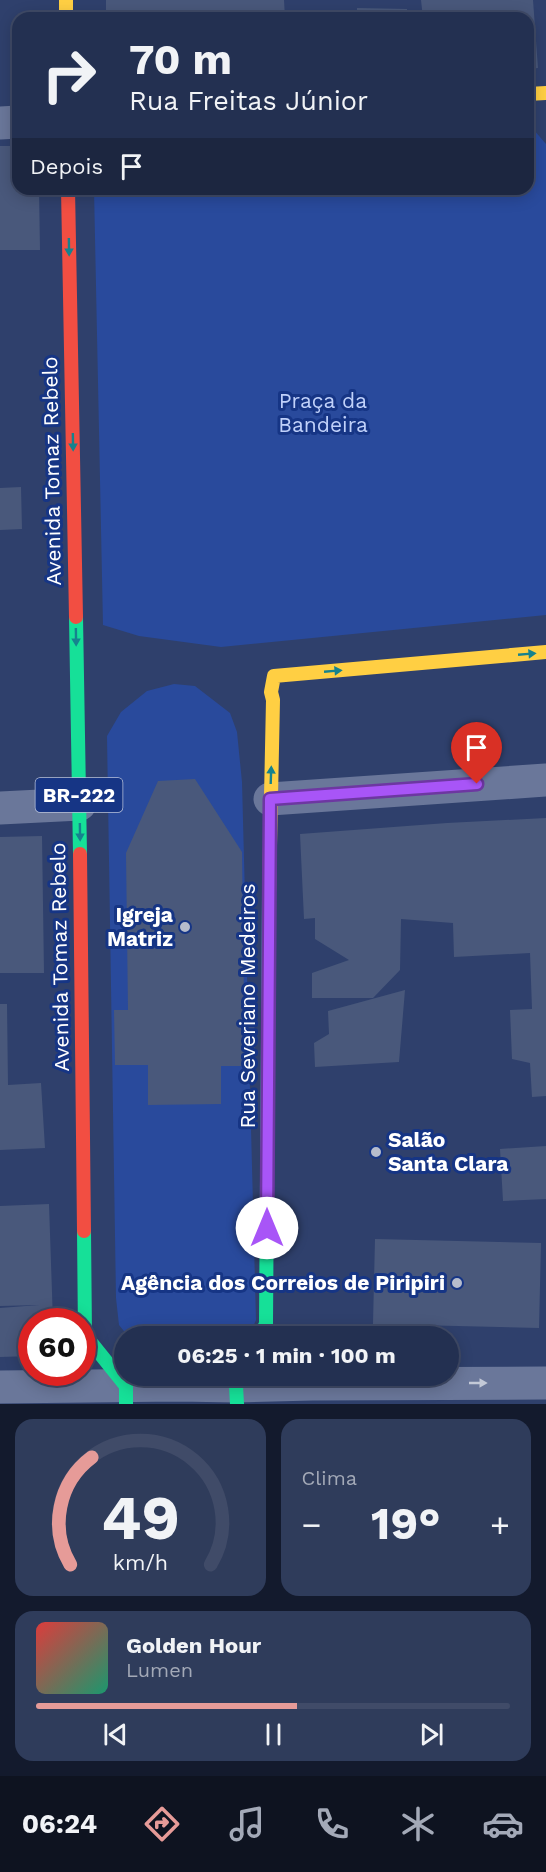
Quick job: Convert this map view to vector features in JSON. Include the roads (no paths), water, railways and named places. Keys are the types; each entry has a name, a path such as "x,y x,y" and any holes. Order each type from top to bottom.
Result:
{"main road":[{"name":"Avenida Tomaz Rebelo","path":"68,195 80,804 85,1335 126,1395"},
{"name":"Rua Severiano Medeiros","path":"265,1326 273,700 271,692 274,676 546,652"}],"street":[{"path":"270,799 546,780"},
{"path":"0,808 80,804"},
{"path":"0,1387 126,1395 178,1385 238,1389 312,1384 546,1383"}],"place":[{"name":"Igreja Matriz","path":"185,927"},
{"name":"Salão Santa Clara","path":"376,1152"},
{"name":"Agência dos Correios de Piripiri","path":"457,1283"}],"park label":[{"name":"Praça da Bandeira","path":"323,413"}]}
